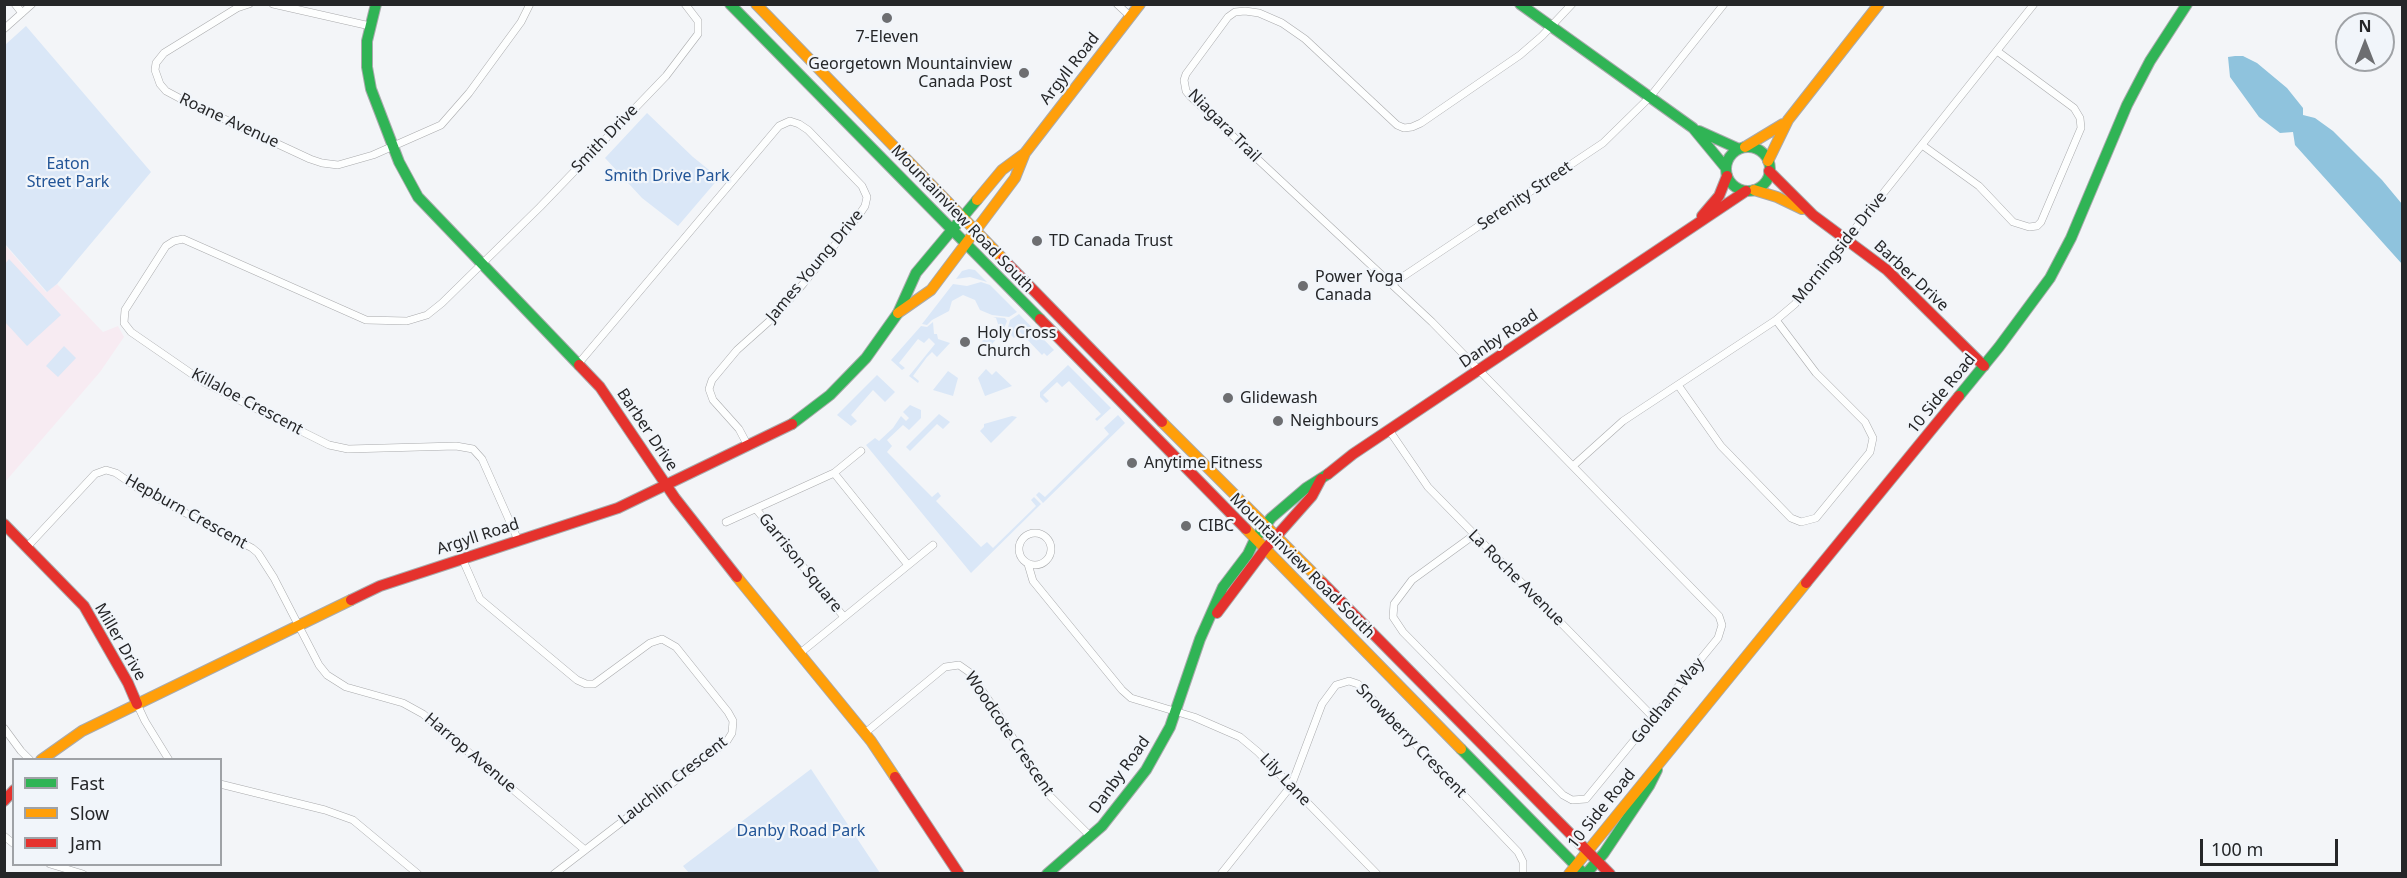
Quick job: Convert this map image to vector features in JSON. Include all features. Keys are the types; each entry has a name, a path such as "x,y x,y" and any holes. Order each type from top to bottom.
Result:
{"street":[{"path":"15,4 22,13"},
{"path":"4,29 32,4"},
{"name":"Roane Avenue","path":"249,4 237,8 159,58 155,70 156,75 166,91 322,163 346,165 393,147"},
{"path":"273,4 370,26"},
{"name":"Barber Drive","path":"376,4 367,50 369,81 375,104 404,173 418,196 606,394 666,485 714,548 865,733 889,766 952,868 959,873"},
{"path":"393,147 441,125 469,93 521,22 530,4"},
{"name":"Smith Drive","path":"482,264 644,99 694,41 698,34 698,21 685,4"},
{"name":"Mountainview Road South","path":"730,4 1579,871"},
{"name":"Mountainview Road South","path":"756,4 1133,393 1610,873"},
{"path":"1117,4 1131,16"},
{"name":"Argyll Road","path":"42,758 76,734 380,586 599,515 791,425 830,395 866,358 898,313 916,273 1002,170 1025,153 1140,4"},
{"path":"1520,4 1693,128 1713,150 1734,186 1750,190 1764,183 1768,166 1788,120 1879,4"},
{"name":"Niagara Trail","path":"1479,370 1392,284 1190,96 1185,87 1186,74 1228,17 1235,12 1258,13 1293,30 1396,125 1404,128 1421,123 1494,73 1540,38 1572,4"},
{"name":"Serenity Street","path":"1392,284 1596,149 1650,97 1724,4"},
{"name":"Morningside Drive","path":"1573,465 1623,421 1776,320 1795,304 2034,4"},
{"name":"10 Side Road","path":"1579,871 1588,851 1642,783 1984,366 2050,278 2071,238 2127,105 2150,61 2187,4"},
{"path":"1922,146 1979,186 2013,222 2029,227 2037,226 2044,217 2080,128 2080,118 2074,108 1997,51"},
{"path":"1726,172 1730,157 1788,120"},
{"name":"James Young Drive","path":"579,363 779,126 790,121 799,124 808,130 862,186 867,197 865,206 803,284 712,380 710,389 713,400 739,429 748,446"},
{"path":"1693,128 1742,148 1761,152 1768,166"},
{"name":"Argyll Road","path":"898,313 931,290 1015,178 1025,153"},
{"name":"Barber Drive","path":"1768,166 1813,214 1887,270 1984,366"},
{"name":"Danby Road","path":"1695,225 1719,196 1726,172"},
{"name":"Barber Drive","path":"1750,190 1777,197 1813,214"},
{"name":"Danby Road","path":"1200,639 1230,594 1265,549 1312,496 1322,479 1334,467 1750,190"},
{"name":"Killaloe Crescent","path":"482,264 427,315 406,321 374,322 183,239 166,246 128,303 123,318 131,332 205,383 329,445 348,449 456,446 473,449 478,452 484,464 513,523 518,540"},
{"path":"1678,385 1721,446 1791,518 1801,522 1813,520 1870,452 1874,438 1864,422 1816,373 1776,320"},
{"name":"Goldham Way","path":"1474,535 1412,580 1394,604 1393,617 1403,632 1563,795 1572,800 1581,800 1590,796 1718,638 1722,630 1722,621 1716,611 1479,370"},
{"name":"La Roche Avenue","path":"1389,429 1428,487 1654,718"},
{"name":"Garrison Square","path":"726,522 834,473 861,451"},
{"name":"Hepburn Crescent","path":"27,547 95,474 99,471 111,470 138,488 252,548 258,553 274,578 300,626"},
{"path":"834,473 908,565"},
{"name":"Danby Road","path":"1047,873 1091,837 1146,770 1162,743 1200,639 1223,587 1266,525 1306,488 1322,479"},
{"name":"Garrison Square","path":"756,509 844,617"},
{"name":"Miller Drive","path":"4,524 84,606 128,683 145,721 168,758"},
{"path":"1029,535 1044,536 1050,545 1050,555 1043,563 1028,564 1021,556 1022,542 1029,535"},
{"name":"Garrison Square","path":"799,654 933,545"},
{"name":"Lauchlin Crescent","path":"462,558 480,599 581,683 590,684 600,681 650,643 662,639 676,647 734,721 732,733 727,741 585,850"},
{"name":"Lily Lane","path":"1028,564 1034,581 1122,690 1131,698 1213,724 1240,737 1258,752 1375,873"},
{"name":"Harrop Avenue","path":"300,626 319,665 332,679 346,687 403,703 423,714 585,850"},
{"name":"Woodcote Crescent","path":"865,733 945,667 959,665 969,672 992,704 1046,792 1091,837"},
{"name":"Snowberry Crescent","path":"1291,786 1315,719 1330,691 1342,681 1358,684 1518,852 1523,862 1523,873"},
{"path":"4,728 29,758"},
{"name":"10 Side Road","path":"1579,871 1597,861 1650,786 1659,764"},
{"path":"222,784 325,810 353,820 418,873"},
{"path":"1221,873 1291,786"},
{"path":"554,873 585,850"},
{"path":"57,866 82,873"}],"shaded area":[{"path":"4,244 46,292 57,284 103,332 118,326 124,337 100,372 5,482"}],"green space":[{"name":"Eaton Street Park","path":"26,26 151,172 57,284 47,292 5,244 5,45"},
{"name":"Smith Drive Park","path":"647,113 693,157 719,178 678,226 642,198 605,158"},
{"path":"9,259 61,315 27,346 5,322 5,264"},
{"path":"975,270 987,282 970,277 956,279 962,271"},
{"path":"981,282 990,285 1017,312 1009,317 992,315 980,310 975,300 963,295 952,301 949,311 927,325 922,324 953,284 967,286"},
{"path":"1019,314 1054,350 1047,356 1044,353 1042,355 1020,332 1014,338 1007,331 1010,320"},
{"path":"993,317 1005,318 1007,321 1003,331 992,344 991,350 982,341 997,331 998,324 996,318"},
{"path":"933,322 934,334 937,334 938,339 950,343 937,357 932,352 927,357 913,376 919,381 918,383 909,376 935,344 929,338 924,343 918,339 899,363 905,368 902,370 891,360 921,326 927,327"},
{"path":"64,346 76,358 58,377 46,366"},
{"path":"1068,365 1111,408 1097,421 1095,419 1101,414 1069,381 1062,387 1057,382 1043,395 1049,401 1046,403 1040,397 1040,392"},
{"path":"986,369 992,375 996,371 1012,386 985,396 978,378"},
{"path":"948,371 958,378 953,396 933,390"},
{"path":"877,375 895,392 885,402 873,390 851,415 857,421 851,426 837,415"},
{"path":"910,405 921,410 921,418 909,430 903,425 887,440 892,446 887,452 932,497 938,492 941,496 936,501 981,547 987,542 993,548 1036,506 1031,500 1034,497 1041,504 971,573 866,445 875,438 879,441 893,428 901,416 906,421 909,418 903,412"},
{"path":"939,414 950,422 943,429 937,424 910,451 906,447"},
{"path":"1118,415 1125,423 1043,503 1036,495 1039,492 1045,497 1109,434 1104,428"},
{"path":"1012,416 1017,417 991,443 980,431 984,424"},
{"name":"Danby Road Park","path":"811,769 880,873 689,873 683,866"}],"water":[{"path":"2243,56 2257,63 2287,88 2303,108 2303,115 2315,118 2333,131 2382,180 2402,204 2402,264 2295,145 2293,132 2280,133 2259,117 2230,77 2228,57"}],"traffic: fast":[{"path":"376,4 367,41 367,67 371,89 399,162 418,197 579,365"},
{"path":"730,4 1040,319"},
{"path":"1520,4 1693,128 1726,168"},
{"path":"1959,396 2050,278 2071,238 2127,105 2150,61 2187,4"},
{"path":"1699,131 1739,149"},
{"path":"1748,147 1763,154 1770,169 1763,184 1748,191 1733,184 1726,169 1733,154 1748,147"},
{"path":"792,424 830,395 866,358 898,313 916,273 977,200"},
{"path":"1047,874 1102,826 1146,770 1170,727 1200,639 1223,587 1248,554 1255,539 1271,518 1306,488 1328,474"},
{"path":"1461,749 1584,874"},
{"path":"1586,874 1604,853 1649,786 1657,770"}],"traffic: slow":[{"path":"756,4 1003,259"},
{"path":"977,200 1002,170 1025,153 1140,4"},
{"path":"1768,161 1788,120 1879,4"},
{"path":"1745,147 1783,124"},
{"path":"898,313 931,290 1015,178 1025,153"},
{"path":"1754,190 1777,197 1802,209"},
{"path":"1162,422 1322,582"},
{"path":"1246,529 1461,749"},
{"path":"737,577 871,741 895,777"},
{"path":"1569,874 1806,583"},
{"path":"44,758 82,731 351,600"}],"traffic: jam":[{"path":"1769,171 1813,215 1887,270 1984,366"},
{"path":"1702,216 1719,196 1727,176"},
{"path":"1328,474 1353,454 1746,191"},
{"path":"1003,259 1162,422"},
{"path":"1040,319 1246,529"},
{"path":"579,365 600,387 675,498 737,577"},
{"path":"1806,583 1959,396"},
{"path":"351,600 380,586 618,508 792,424"},
{"path":"1217,613 1265,549 1312,496 1321,479"},
{"path":"4,524 84,606 128,683 137,704"},
{"path":"1322,582 1610,874"},
{"path":"895,777 959,874"},
{"path":"4,801 12,792"}],"place":[{"name":"7-Eleven","path":"887,18"},
{"name":"Georgetown Mountainview Canada Post","path":"1024,73"},
{"name":"TD Canada Trust","path":"1037,241"},
{"name":"Power Yoga Canada","path":"1303,286"},
{"name":"Holy Cross Church","path":"965,342"},
{"name":"Glidewash","path":"1228,398"},
{"name":"Neighbours","path":"1278,421"},
{"name":"Anytime Fitness","path":"1132,463"},
{"name":"CIBC","path":"1186,526"}]}
